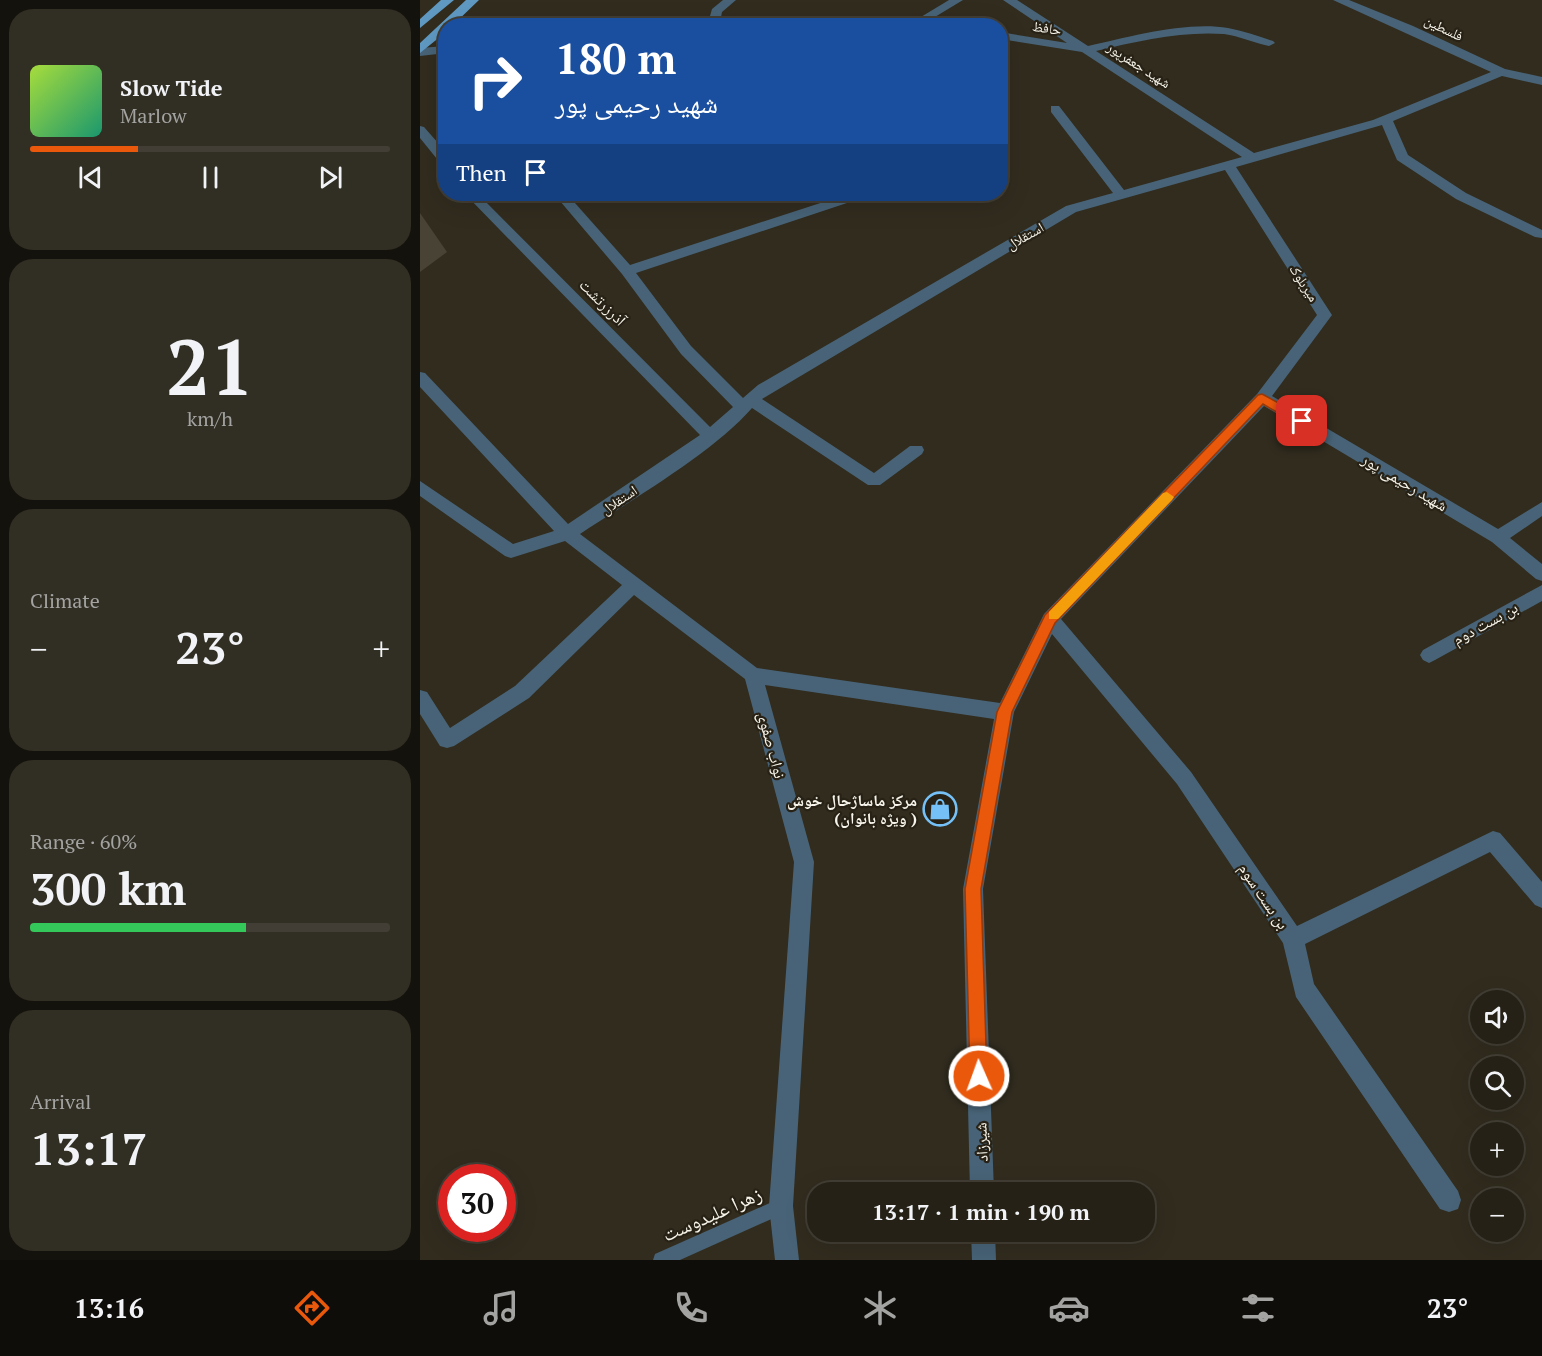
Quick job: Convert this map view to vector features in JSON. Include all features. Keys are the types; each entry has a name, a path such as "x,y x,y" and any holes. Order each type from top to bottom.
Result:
{"main road":[{"path":"420,25 447,0"},
{"path":"454,18 473,0"},
{"path":"420,50 438,33"}],"street":[{"path":"715,18 716,11 730,0"},
{"path":"925,18 957,0"},
{"name":"شهید جعفرپور","path":"1009,0 1251,157"},
{"name":"فلسطین","path":"1339,0 1409,28 1501,72"},
{"path":"1008,29 1022,18 1023,9"},
{"path":"1088,50 1141,37 1182,32 1226,31 1269,43"},
{"name":"حافظ","path":"1008,35 1088,50"},
{"path":"420,50 438,49"},
{"path":"1501,72 1538,77"},
{"name":"استقلال","path":"420,487 511,551 567,534 670,465 710,435 763,389 1071,209 1386,119 1501,72"},
{"path":"1055,109 1121,195"},
{"path":"1386,119 1402,157 1410,163 1461,196 1540,234"},
{"path":"420,130 438,145"},
{"name":"میربلوک","path":"1228,164 1325,315 1262,398"},
{"name":"آذرزرتشت","path":"478,201 710,435"},
{"path":"566,201 627,271 686,350 747,404 874,482 916,450"},
{"path":"627,271 839,201"},
{"path":"420,377 567,534 753,675 1005,712"},
{"name":"شهید رحیمی پور","path":"1262,398 1498,537 1542,574"},
{"name":"شیرزاد","path":"982,1182 973,889 1005,712 1050,619 1262,398"},
{"path":"1498,537 1542,508"},
{"path":"420,698 447,740 522,692 634,584"},
{"name":"بن بست دوم","path":"1429,655 1542,592"},
{"name":"بن بست سوم","path":"1050,619 1184,778 1293,939 1493,840 1542,898"},
{"name":"نواب صفوی","path":"753,675 804,862 781,1206 787,1260"},
{"path":"1293,939 1305,989 1449,1200"},
{"path":"983,1242 984,1260"}],"lane":[{"name":"زهرا علیدوست","path":"661,1260 781,1206"}],"building":[{"path":"420,213 447,252 420,272"}],"slow traffic":[{"path":"1054,615 1167,497"}],"place":[{"name":"مرکز ماساژحال خوش (ویژه بانوان )","path":"940,809"}],"route":[{"path":"979,1076 973,889 1005,712 1050,619 1262,398 1302,421"}]}
